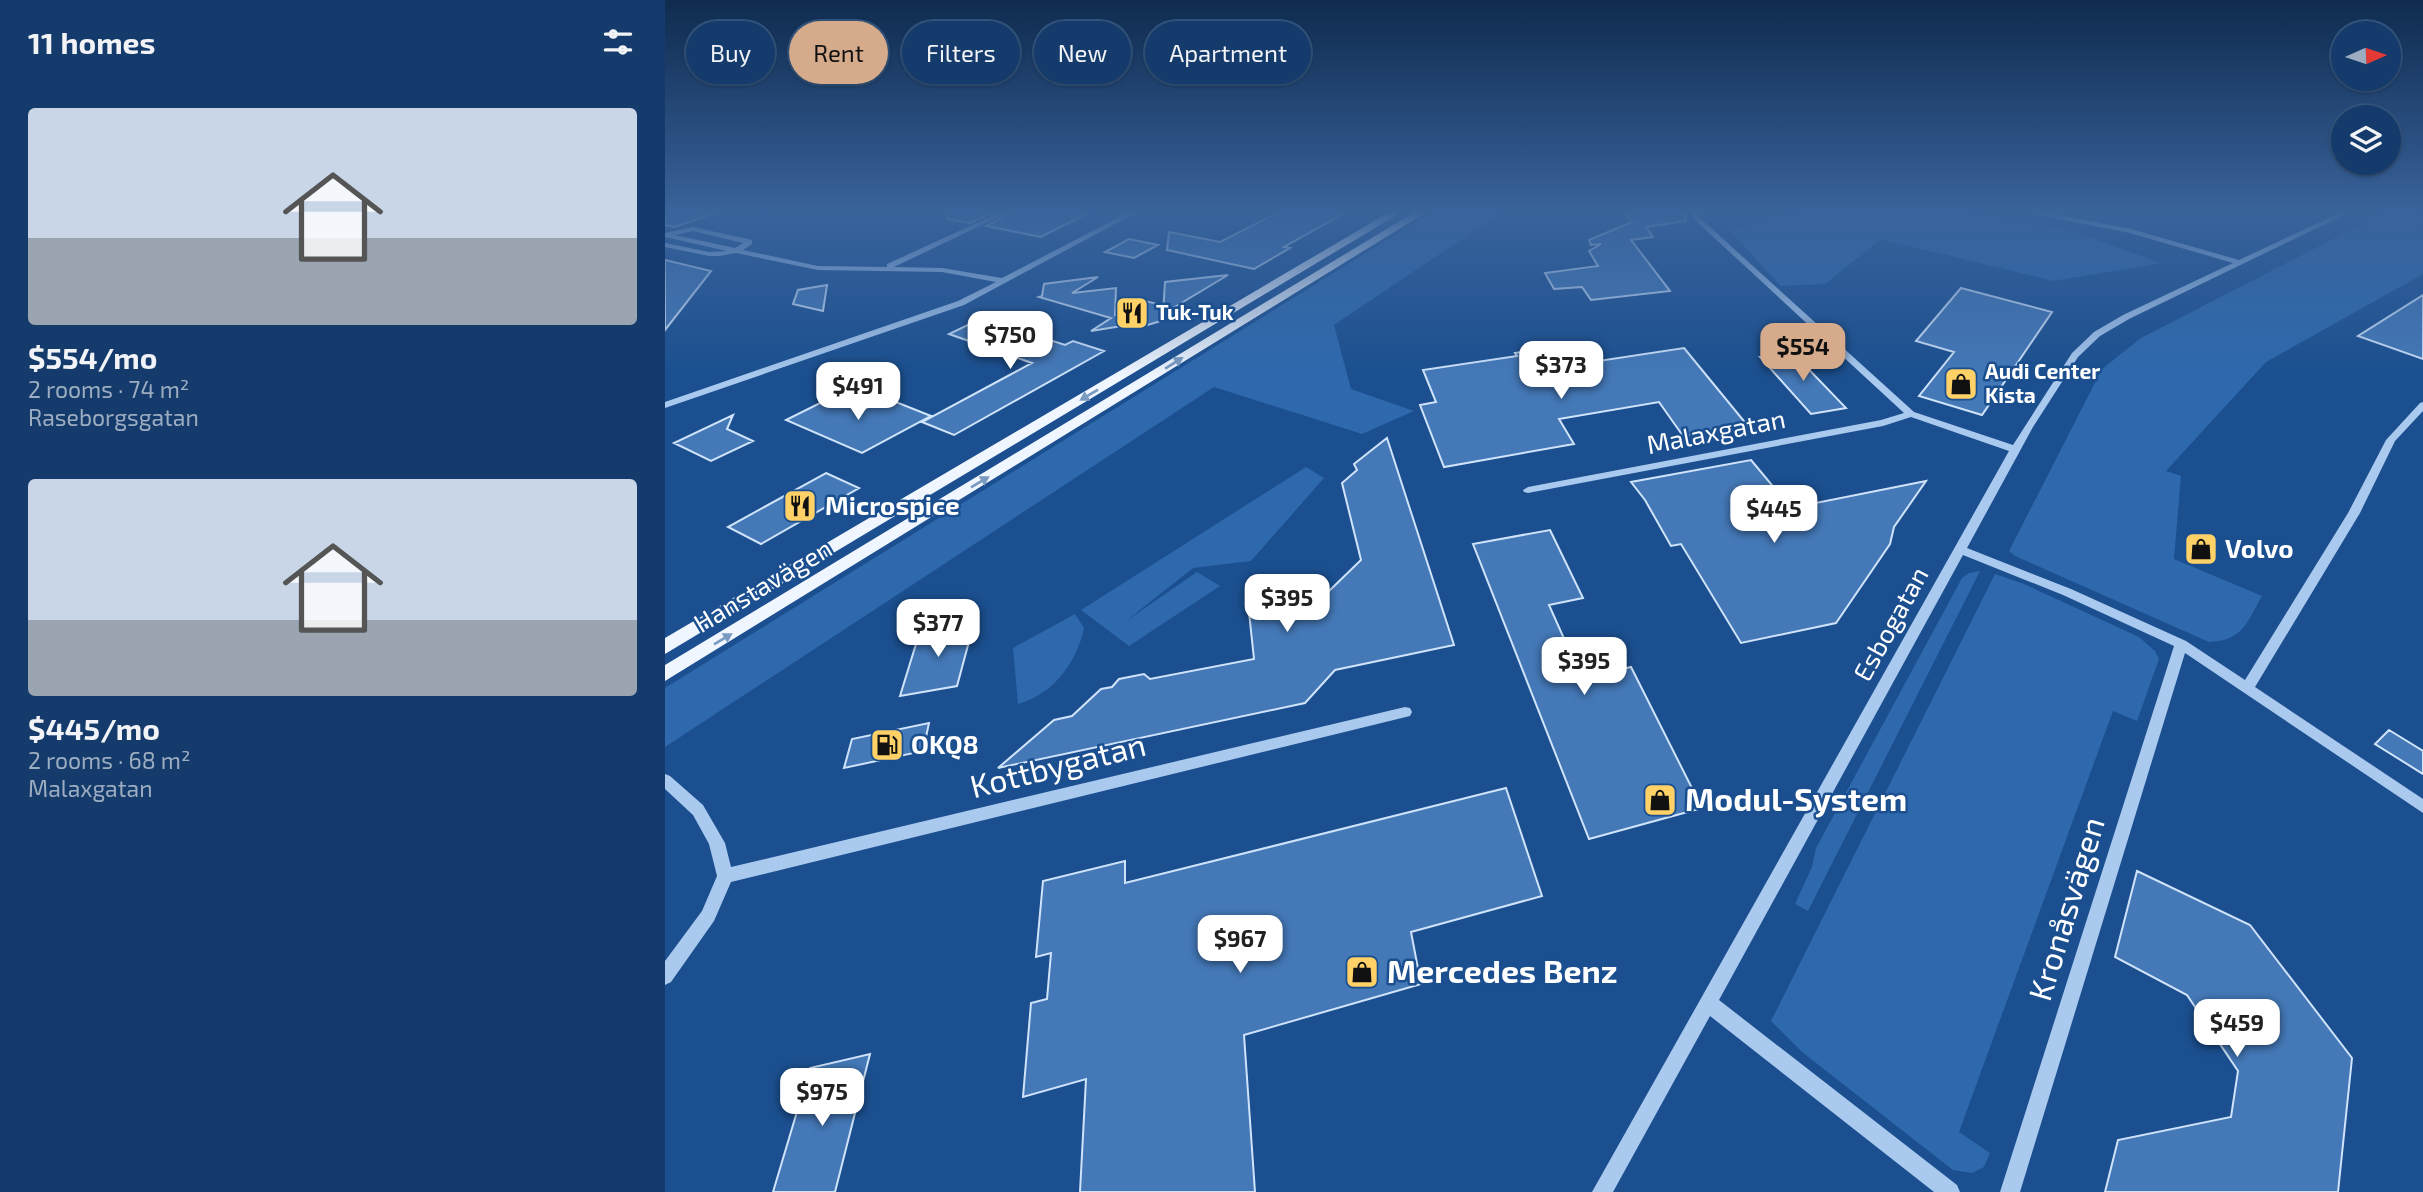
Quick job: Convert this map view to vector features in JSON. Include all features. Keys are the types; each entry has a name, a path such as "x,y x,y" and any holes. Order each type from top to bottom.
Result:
{"main road":[{"name":"Hanstavägen","path":"665,646 1306,266"},
{"name":"Hanstavägen","path":"665,674 1334,266"}],"street":[{"path":"807,266 942,270 1005,281"},
{"path":"665,405 921,318 1034,266"},
{"path":"1748,266 1911,414 2016,450"},
{"name":"Esbogatan","path":"1602,1192 2028,427 2075,355 2097,334 2230,266"},
{"path":"2247,688 2354,513 2391,440 2423,405"},
{"name":"Malaxgatan","path":"1528,491 1883,423 1911,414"},
{"path":"1961,550 2067,592 2181,644 2423,807"},
{"name":"Kronåsvägen","path":"2010,1192 2181,644"},
{"name":"Kottbygatan","path":"725,876 1405,712"},
{"path":"665,780 698,810 717,843 725,876 708,916 665,976"},
{"path":"1707,1002 1950,1192"}],"shaded area":[{"path":"1345,266 1422,266 1334,325 1351,389 1414,411 1362,434 1214,387 665,747 665,688"},
{"path":"1762,266 1848,266 1825,284 1781,286"},
{"path":"1990,266 2145,266 2053,281"},
{"path":"2281,266 2423,266 2423,274 2266,362 2166,471 2181,476 2174,559 2262,596 2243,628 2230,638 2220,641 2209,642 2009,551 2102,369 2141,338"},
{"path":"1306,467 1324,478 1251,561 1193,568 1126,621 1197,572 1220,586 1129,646 1081,610"},
{"path":"1980,571 1808,911 1795,904 1812,867 1816,848 1962,578 1969,573"},
{"path":"1995,574 2024,584 2139,637 2155,651 2159,659 2137,721 2113,711 1959,1132 1990,1153 1984,1167 1972,1173 1953,1170 1802,1052 1771,1021"},
{"path":"1075,614 1084,628 1081,641 1069,665 1042,693 1018,704 1013,648"}],"building":[{"path":"665,266 689,266 711,271 665,330"},
{"path":"1239,266 1260,266 1254,269"},
{"path":"1598,266 1651,266 1670,291 1591,300 1582,287 1554,289 1545,273"},
{"path":"1228,275 1163,314 1165,282"},
{"path":"1098,277 1072,293 1116,288 1115,315 1141,300 1162,305 1164,320 1141,327 1134,324 1091,331 1111,318 1039,297 1042,296 1044,284"},
{"path":"827,285 823,311 793,304 798,290"},
{"path":"1961,288 2052,312 1982,415 1919,396 1954,352 1916,341"},
{"path":"2423,295 2423,359 2358,336"},
{"path":"982,318 1065,345 1073,341 1104,351 954,435 922,422 1032,363 949,334"},
{"path":"1684,348 1748,426 1683,436 1659,402 1559,419 1574,444 1444,467 1420,405 1436,402 1423,370 1517,356 1515,353 1534,350 1546,369"},
{"path":"1793,353 1846,408 1811,414 1760,357"},
{"path":"834,396 865,409 886,398 931,416 862,453 786,420"},
{"path":"733,415 727,429 753,441 711,461 674,443"},
{"path":"1387,438 1454,645 1335,670 1305,703 998,768 1054,720 1072,716 1101,689 1112,687 1119,679 1144,674 1150,679 1254,659 1248,603 1278,579 1288,577 1328,592 1361,560 1342,483 1357,470 1354,464"},
{"path":"1751,460 1791,508 1926,481 1894,527 1890,544 1836,623 1741,643 1681,544 1671,546 1645,500 1631,482"},
{"path":"826,473 859,488 761,544 728,527"},
{"path":"1550,530 1583,598 1549,605 1582,679 1631,667 1702,808 1589,839 1473,544"},
{"path":"974,623 957,686 900,696 920,631"},
{"name":"OKQ8","path":"929,723 923,751 844,768 852,739"},
{"path":"2389,730 2423,751 2423,774 2375,744"},
{"path":"1506,788 1542,896 1411,932 1421,984 1244,1035 1255,1192 1080,1192 1086,1079 1023,1097 1031,1003 1047,999 1051,953 1036,957 1043,881 1125,861 1125,883"},
{"path":"2137,871 2250,925 2352,1058 2338,1192 2105,1192 2118,1140 2231,1117 2238,1071 2187,995 2115,957"},
{"path":"870,1054 835,1192 773,1192 810,1068"}],"place":[{"name":"Tuk-Tuk","path":"1132,313"},
{"name":"Audi Center Kista","path":"1961,384"},
{"name":"Microspice","path":"800,506"},
{"name":"Volvo","path":"2201,549"},
{"name":"OKQ8","path":"887,745"},
{"name":"Modul-System","path":"1660,800"},
{"name":"Mercedes Benz","path":"1362,972"}]}
